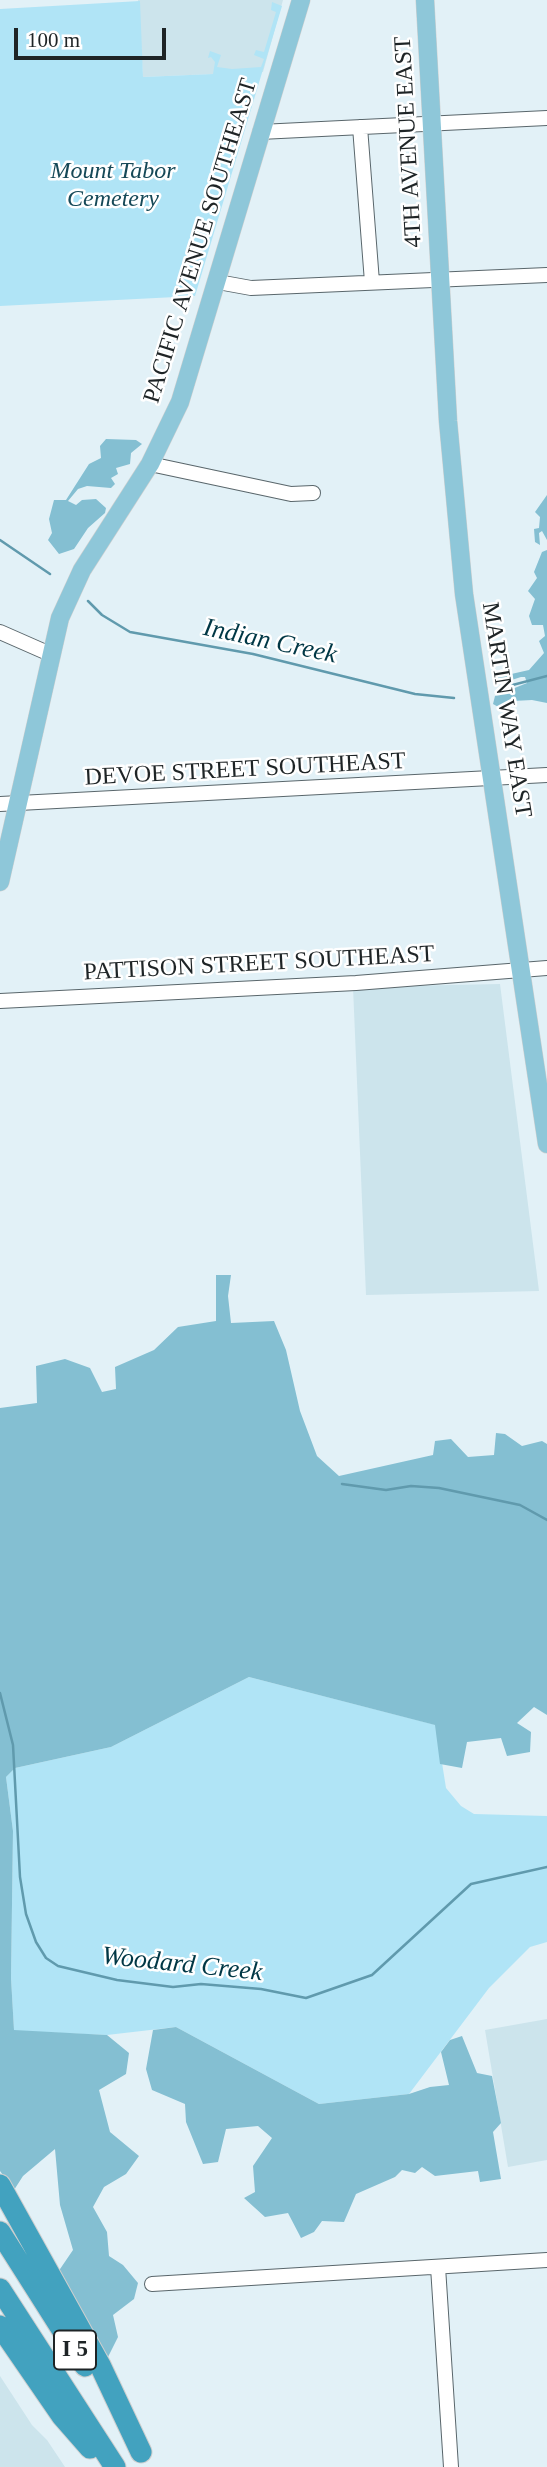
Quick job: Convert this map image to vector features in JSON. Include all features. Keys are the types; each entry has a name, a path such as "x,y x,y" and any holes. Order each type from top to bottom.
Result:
{"highway":[{"path":"0,2186 100,2365 146,2459"},
{"name":"I 5","path":"0,2232 146,2459"},
{"name":"I 5","path":"0,2289 115,2467"},
{"path":"0,2326 62,2416 108,2467"}],"main road":[{"name":"PACIFIC AVENUE SOUTHEAST","path":"0,882 9,804 60,618 82,570 150,464 180,402 301,0"},
{"name":"4TH AVENUE EAST","path":"425,0 441,281"},
{"name":"MARTIN WAY EAST","path":"441,281 448,421 464,594 547,1144"}],"street":[{"path":"260,132 547,118"},
{"path":"360,127 372,282"},
{"path":"218,282 251,288 547,275"},
{"path":"150,464 175,472 291,494 313,493"},
{"path":"0,632 50,654"},
{"name":"DEVOE STREET SOUTHEAST","path":"9,804 547,775"},
{"name":"PATTISON STREET SOUTHEAST","path":"0,1001 356,983 547,968"},
{"path":"152,2284 547,2260"},
{"path":"438,2267 451,2467"}],"shaded area":[{"path":"138,0 283,0 263,72 143,77"},
{"path":"106,439 136,440 142,444 131,453 130,464 116,468 118,474 111,478 115,484 111,488 87,486 78,489 68,501 76,505 82,500 96,499 106,508 105,513 88,528 74,549 59,554 48,540 52,533 49,519 54,500 66,500 89,464 101,458 100,446"},
{"path":"547,495 547,540 542,531 539,533 540,545 535,542 534,529 539,528 540,517 535,512"},
{"path":"547,550 547,703 532,700 513,701 502,709 493,704 495,696 527,683 525,677 521,677 496,685 498,677 529,670 544,653 539,641 545,636 543,625 532,625 529,616 535,599 528,591 537,578 534,572 542,552"},
{"path":"500,984 539,1291 366,1295 353,987"},
{"path":"216,1275 231,1275 228,1296 231,1323 274,1321 286,1350 300,1411 317,1456 339,1476 433,1455 435,1441 451,1439 468,1457 494,1455 496,1433 505,1434 522,1446 542,1441 547,1444 547,1715 534,1707 517,1723 531,1732 530,1752 507,1756 501,1738 467,1742 462,1768 440,1764 435,1725 249,1677 111,1747 15,1768 6,1777 13,1831 11,1978 14,2030 107,2035 129,2053 126,2074 99,2090 110,2132 139,2156 126,2174 104,2187 93,2207 107,2232 109,2256 123,2265 138,2283 134,2299 113,2315 118,2337 108,2357 98,2351 58,2272 73,2250 60,2205 55,2149 23,2176 14,2190 0,2171 0,1408 37,1403 36,1366 65,1359 90,1368 102,1392 116,1389 115,1367 154,1350 178,1327 216,1321"},
{"path":"547,2019 547,2160 508,2167 485,2030"},
{"path":"176,2027 319,2104 409,2094 430,2087 449,2085 441,2052 450,2040 462,2036 477,2073 492,2076 501,2123 493,2132 501,2179 480,2182 478,2171 435,2176 422,2167 415,2173 402,2170 395,2177 356,2194 344,2222 322,2221 314,2232 301,2238 288,2213 265,2217 244,2198 255,2192 253,2166 272,2138 258,2126 226,2129 218,2162 203,2164 186,2122 185,2104 152,2090 146,2069 153,2030"},
{"path":"0,2376 32,2425 47,2440 65,2467 0,2467"}],"green space":[{"name":"Mount Tabor Cemetery","path":"140,1 143,77 213,74 215,62 211,57 208,58 210,51 221,55 217,67 261,67 264,59 254,55 256,50 264,52 276,12 271,10 272,2 282,6 195,296 0,306 0,9"},
{"path":"249,1677 436,1725 446,1788 461,1806 474,1814 547,1816 547,1942 530,1947 489,1988 409,2094 319,2104 176,2027 107,2035 14,2031 11,1978 13,1831 6,1777 15,1768 111,1747"}],"waterway":[{"name":"Indian Creek","path":"0,540 50,574"},
{"name":"Indian Creek","path":"88,601 102,615 130,632 253,654 415,694 454,698"},
{"name":"Indian Creek","path":"505,687 547,676"},
{"path":"342,1484 386,1490 411,1486 439,1488 520,1505 547,1520"},
{"name":"Woodard Creek","path":"0,1693 13,1745 20,1877 26,1914 36,1942 46,1958 58,1966 117,1980 173,1987 201,1984 261,1989 306,1998 372,1975 471,1884 547,1867"}]}
